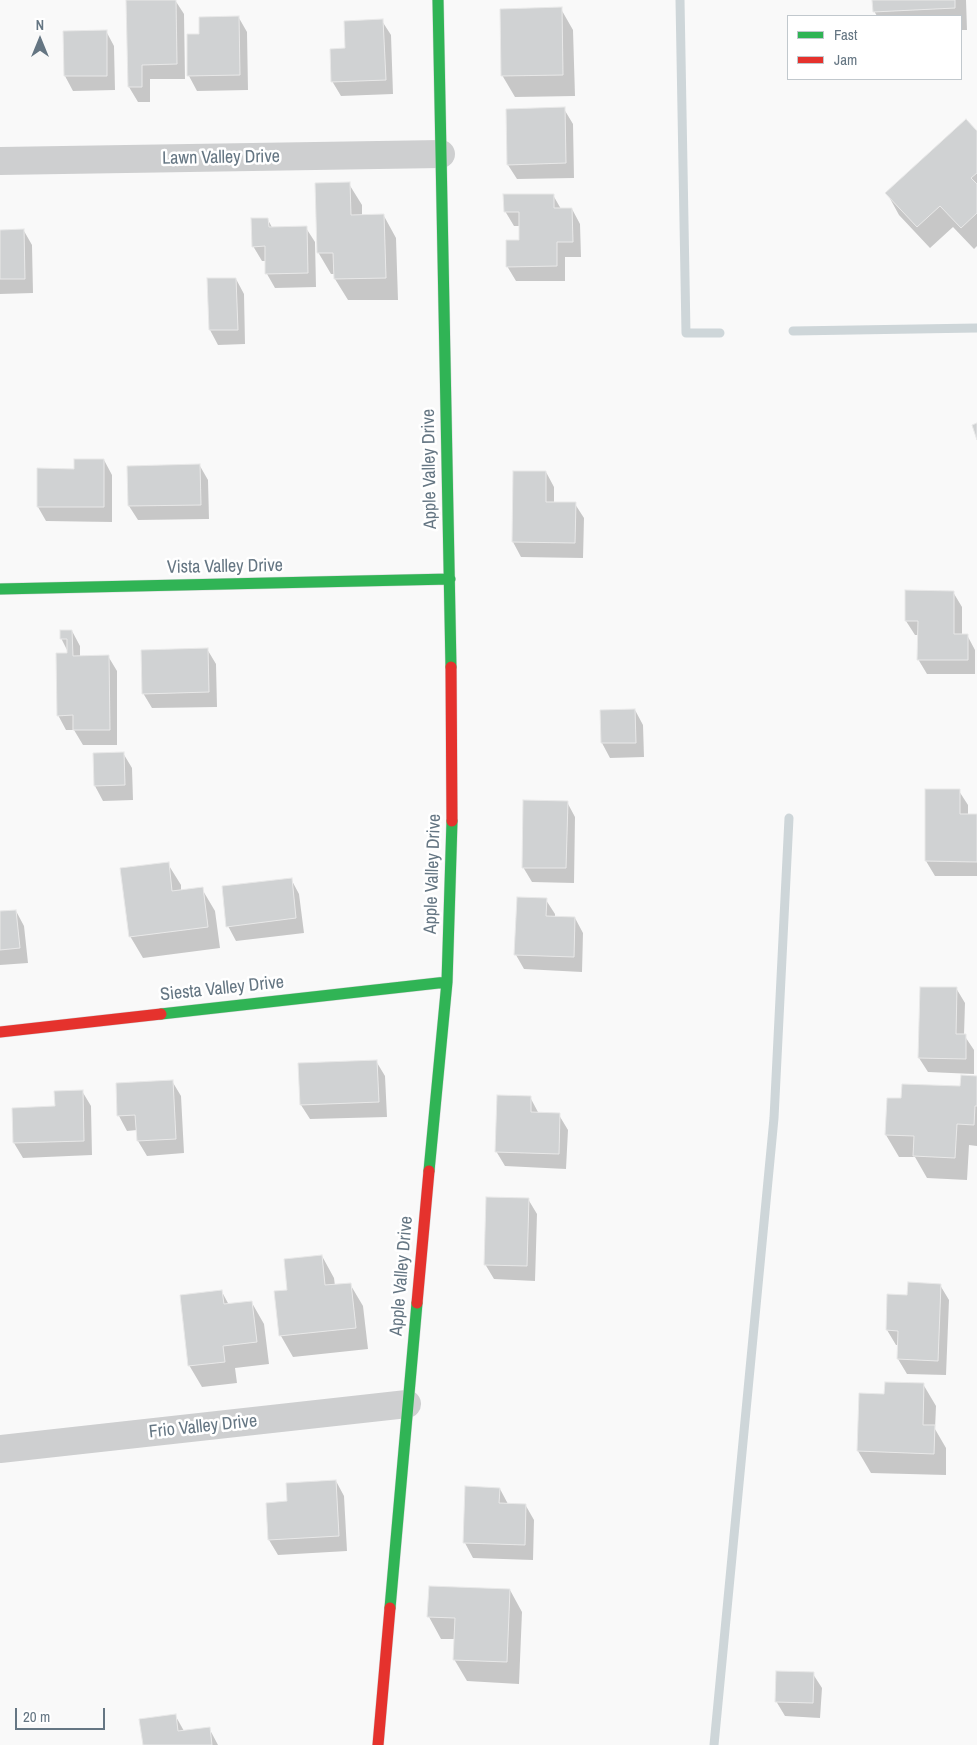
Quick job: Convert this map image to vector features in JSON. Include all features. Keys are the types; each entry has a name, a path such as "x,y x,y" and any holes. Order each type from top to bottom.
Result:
{"street":[{"name":"Apple Valley Drive","path":"378,1745 407,1404 447,982 452,821 450,579 438,0"},
{"name":"Lawn Valley Drive","path":"0,161 441,154"},
{"name":"Vista Valley Drive","path":"0,589 450,579"},
{"name":"Siesta Valley Drive","path":"0,1032 447,982"},
{"name":"Frio Valley Drive","path":"0,1449 407,1404"}],"building":[{"path":"126,0 176,0 177,64 142,65 142,87 128,87"},
{"path":"872,0 955,0 955,8 873,12"},
{"path":"562,7 563,75 501,76 500,9"},
{"path":"239,16 240,75 187,76 187,34 199,34 199,17"},
{"path":"383,19 386,80 331,82 330,49 345,48 344,21"},
{"path":"107,30 107,76 64,76 63,31"},
{"path":"565,107 566,163 507,165 506,109"},
{"path":"966,119 977,131 977,173 971,178 977,184 977,213 961,228 940,206 917,227 885,193"},
{"path":"350,182 351,215 384,214 386,278 334,279 333,253 317,253 315,183"},
{"path":"503,194 554,194 554,208 572,208 573,242 557,242 557,266 506,267 506,240 519,240 519,212 504,212"},
{"path":"251,218 268,218 269,227 307,226 308,273 265,274 265,246 252,247"},
{"path":"24,229 25,279 0,279 0,230"},
{"path":"207,278 236,278 238,330 209,330"},
{"path":"977,423 977,440 972,425"},
{"path":"74,459 104,459 104,507 37,507 37,468 74,469"},
{"path":"200,464 201,505 128,506 127,466"},
{"path":"513,471 546,471 546,502 576,502 575,543 512,542"},
{"path":"905,590 954,591 954,634 968,634 968,660 917,660 918,621 905,621"},
{"path":"60,630 72,630 73,656 109,655 110,730 73,730 73,715 57,716 56,653 67,653 67,639 60,639"},
{"path":"208,648 209,692 142,694 141,650"},
{"path":"635,709 636,743 601,743 600,710"},
{"path":"124,752 125,785 94,786 93,753"},
{"path":"925,789 960,789 960,814 977,814 977,862 925,861"},
{"path":"523,800 568,801 566,868 522,868"},
{"path":"169,862 172,891 203,887 208,927 129,937 120,868"},
{"path":"292,878 296,918 226,927 222,886"},
{"path":"517,897 547,898 546,916 575,917 574,957 514,955"},
{"path":"16,910 20,948 0,950 0,911"},
{"path":"920,987 957,987 956,1034 966,1034 966,1059 918,1058"},
{"path":"377,1060 379,1102 300,1105 298,1063"},
{"path":"961,1075 977,1076 977,1106 975,1106 974,1125 957,1124 955,1158 913,1156 914,1136 885,1135 887,1098 901,1098 902,1084 960,1086"},
{"path":"173,1080 176,1139 137,1141 135,1115 117,1116 116,1083"},
{"path":"83,1090 84,1141 13,1143 12,1108 55,1106 54,1091"},
{"path":"497,1095 531,1096 531,1112 560,1113 559,1154 495,1152"},
{"path":"486,1197 529,1198 527,1266 484,1265"},
{"path":"322,1255 325,1285 351,1283 356,1328 279,1336 274,1291 287,1290 284,1259"},
{"path":"908,1282 941,1284 938,1361 897,1359 898,1331 886,1330 887,1294 907,1295"},
{"path":"222,1290 224,1304 252,1301 257,1342 223,1346 225,1362 188,1366 180,1295"},
{"path":"885,1382 924,1383 923,1425 935,1425 934,1454 857,1451 859,1393 884,1394"},
{"path":"336,1480 339,1536 268,1540 266,1503 287,1501 286,1483"},
{"path":"465,1486 500,1488 499,1503 526,1504 525,1545 463,1543"},
{"path":"429,1586 510,1589 507,1662 453,1660 455,1618 427,1617"},
{"path":"776,1671 814,1672 813,1703 775,1702"},
{"path":"176,1714 178,1731 210,1727 212,1745 143,1745 139,1719"}],"waterway":[{"path":"680,0 686,333 720,333"},
{"path":"793,331 977,328"},
{"path":"714,1745 774,1118 789,818"}],"traffic: fast":[{"path":"438,0 451,667"},
{"path":"0,589 450,579"},
{"path":"429,1171 447,982 452,821"},
{"path":"161,1014 447,982"},
{"path":"390,1608 417,1303"}],"traffic: jam":[{"path":"451,667 452,821"},
{"path":"0,1032 161,1014"},
{"path":"417,1303 429,1171"},
{"path":"378,1745 390,1608"}]}
